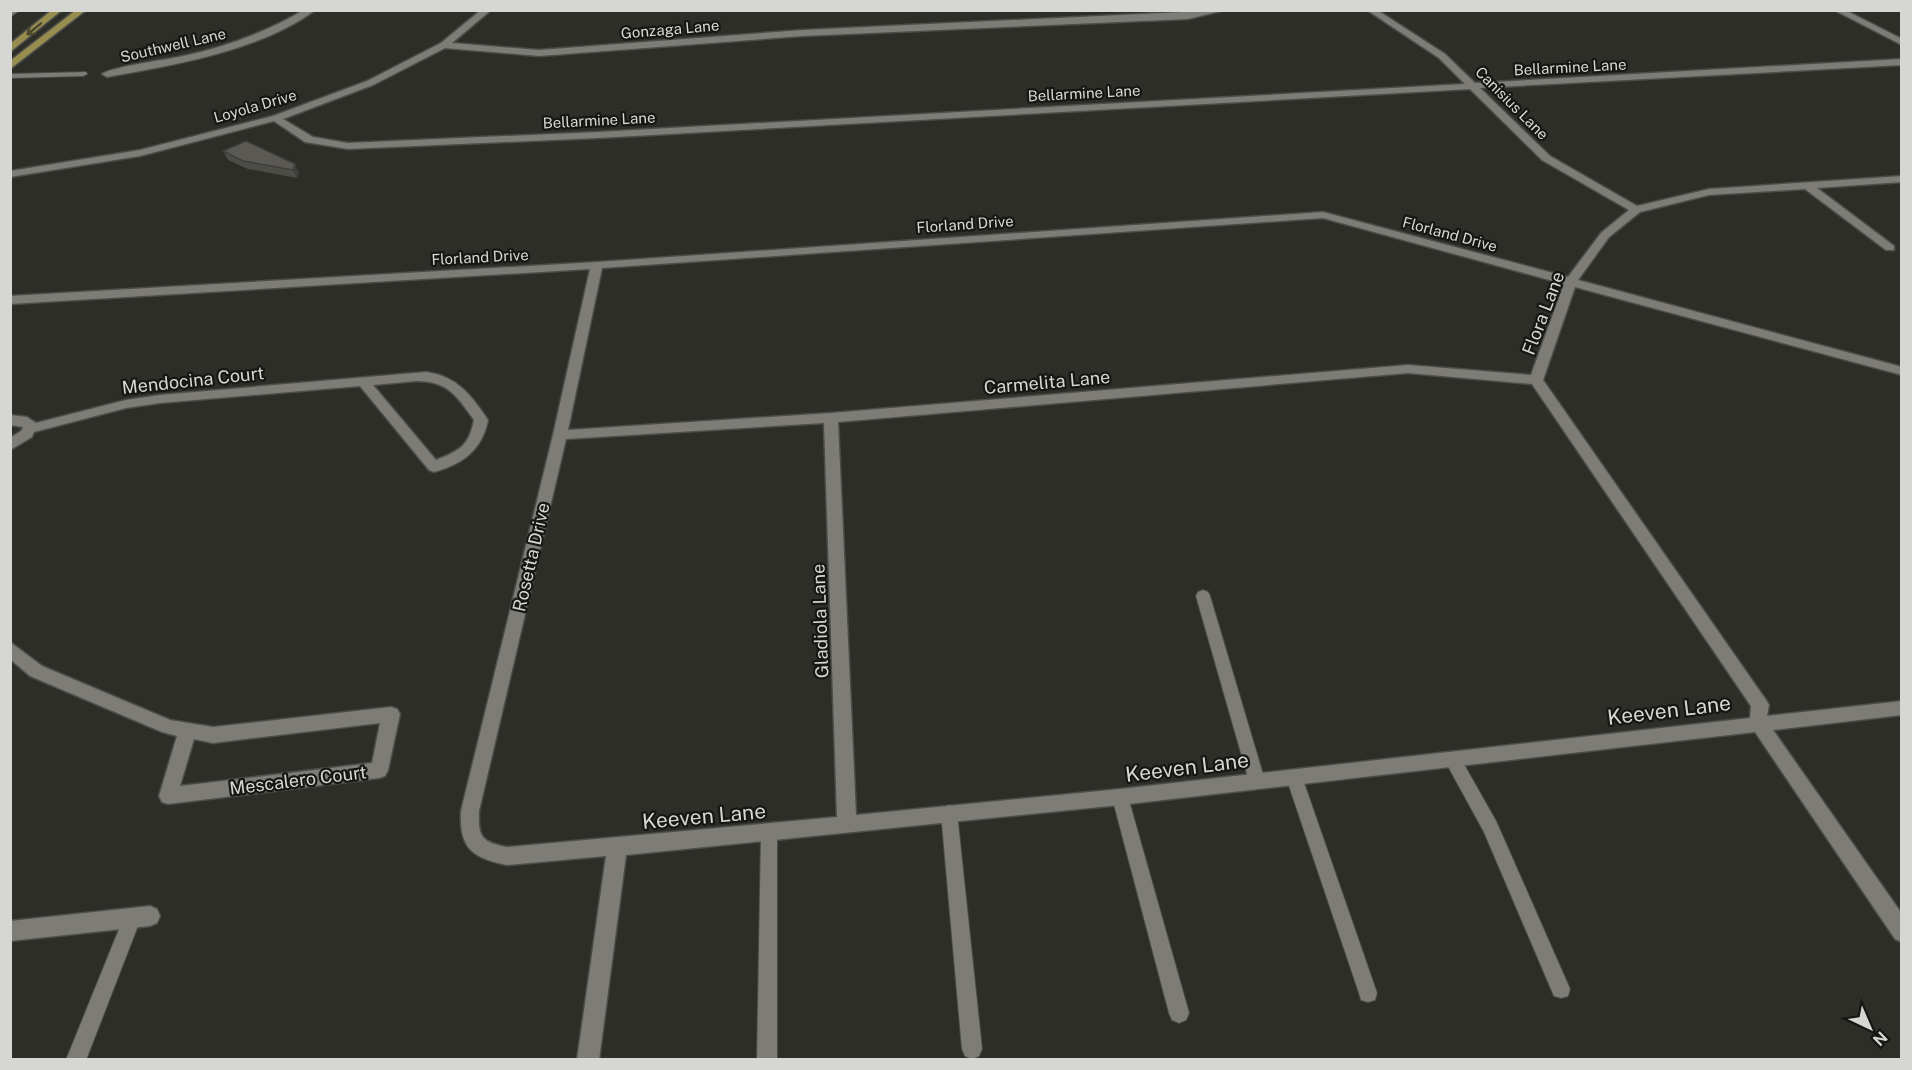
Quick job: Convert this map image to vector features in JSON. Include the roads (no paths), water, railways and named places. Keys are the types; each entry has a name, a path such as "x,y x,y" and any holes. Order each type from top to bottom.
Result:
{"main road":[{"path":"10,49 58,10"},
{"path":"10,66 82,10"}],"street":[{"name":"Southwell Lane","path":"107,74 211,53 283,26 311,10"},
{"name":"Loyola Drive","path":"10,174 140,153 276,118 370,83 444,45 487,10"},
{"name":"Gonzaga Lane","path":"444,45 539,53 803,33 1177,16 1221,10"},
{"path":"1838,10 1902,43"},
{"name":"Canisius Lane","path":"1374,11 1442,56 1546,158 1636,210"},
{"name":"Bellarmine Lane","path":"276,118 296,135 324,145 348,146 598,135 1902,62"},
{"name":"Flora Lane","path":"1758,723 1760,705 1536,380 1571,282 1605,235 1636,210 1709,192 1902,179"},
{"path":"1807,185 1890,248"},
{"name":"Florland Drive","path":"10,300 597,265 1323,215 1902,371"},
{"name":"Rosetta Drive","path":"477,847 468,826 470,811 560,435 597,265"},
{"name":"Carmelita Lane","path":"560,435 831,418 1408,369 1536,380"},
{"name":"Mendocina Court","path":"30,429 138,402 410,377 442,379 465,398 481,420 479,437 467,452 434,467 363,382"},
{"name":"Gladiola Lane","path":"831,418 847,824"},
{"path":"10,420 27,422 30,429 21,439 10,445"},
{"name":"Mescalero Court","path":"10,650 36,672 168,727 188,730 213,735 391,714 379,770 168,796 188,730"},
{"name":"Keeven Lane","path":"477,847 490,854 507,856 769,833 1120,797 1902,708"},
{"path":"1758,723 1902,932"},
{"path":"588,1059 617,847"},
{"path":"10,931 141,917"}],"lane":[{"path":"10,15 17,10"},
{"path":"10,76 83,74"},
{"path":"1203,596 1257,781"},
{"path":"1452,759 1490,827 1561,989"},
{"path":"1294,777 1368,993"},
{"path":"1120,797 1179,1013"},
{"path":"950,813 972,1049"},
{"path":"767,1059 769,833"},
{"path":"76,1059 141,917"}]}
